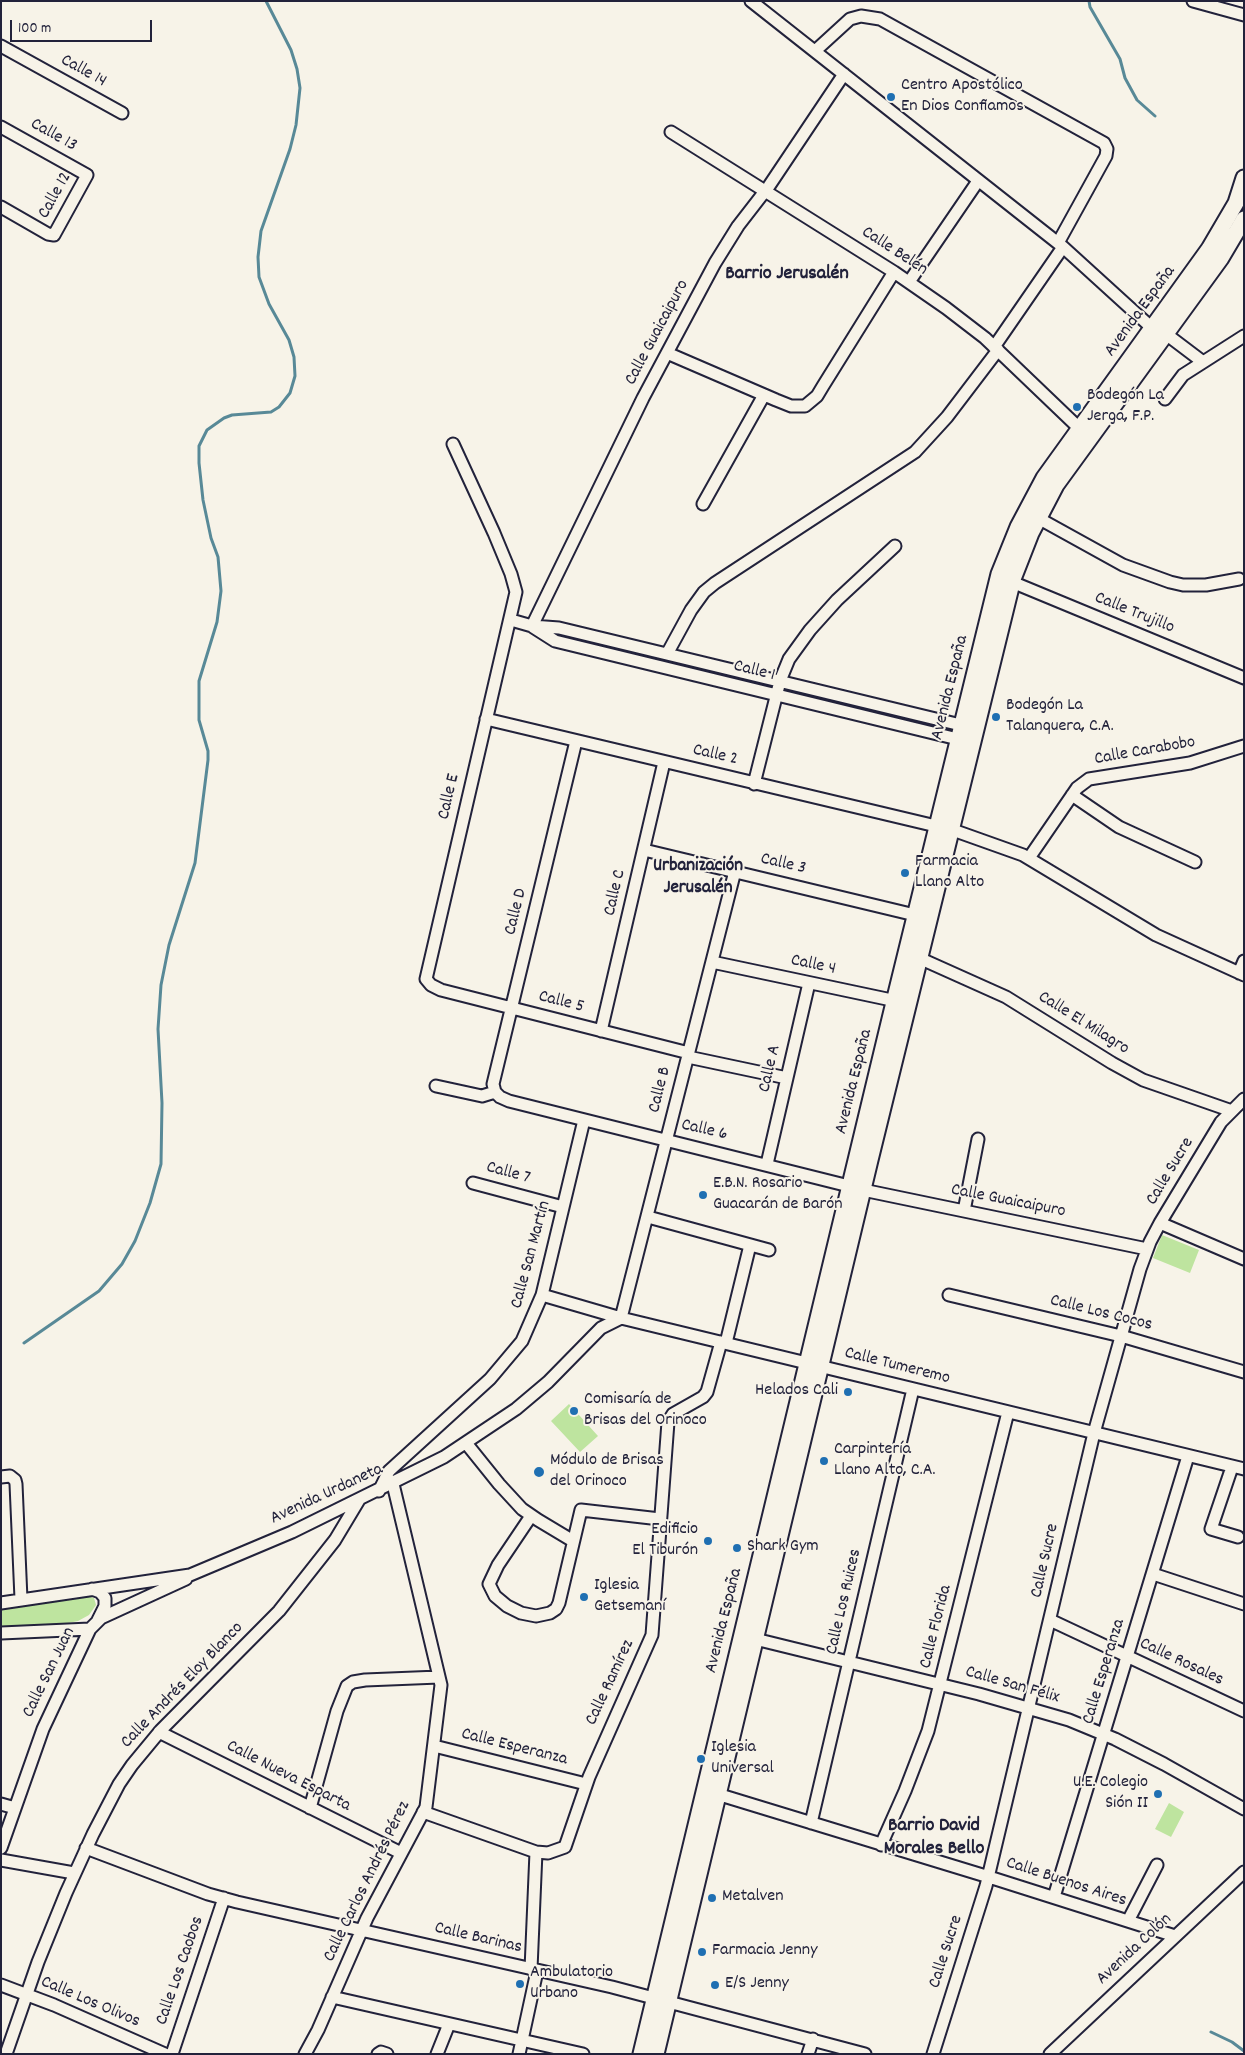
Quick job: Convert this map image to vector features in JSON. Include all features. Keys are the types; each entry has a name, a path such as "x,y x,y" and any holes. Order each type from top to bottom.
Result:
{"main road":[{"name":"Avenida España","path":"966,734 1018,563 1038,518 1068,466 1159,331 1222,230 1236,203 1244,178"},
{"name":"Avenida España","path":"901,1002 919,958 943,828 966,734 993,593 1005,558 1034,494 1078,428 1221,258 1244,219"},
{"name":"Avenida España","path":"656,2054 662,2000 901,1002 915,915 943,828"},
{"name":"Avenida España","path":"642,2054 662,2000 718,1794 755,1639 814,1364"}],"street":[{"path":"751,1 1060,245 1159,331 1203,362"},
{"path":"1193,1 1244,15"},
{"path":"667,654 691,610 704,592 915,452 947,417 996,348 1060,245 1106,156 1107,149 1104,143 880,19 861,16 850,19 815,51"},
{"name":"Calle 14","path":"1,46 122,113"},
{"name":"Calle Guaicaipuro","path":"532,626 667,353 726,243 766,191 844,74"},
{"name":"Calle 13","path":"1,127 87,175"},
{"name":"Calle Belén","path":"671,132 894,272 946,308 996,348 1078,428"},
{"name":"Calle 12","path":"1,207 48,234 54,235 87,175"},
{"path":"909,282 978,180"},
{"path":"667,353 791,406 800,407 811,402 823,386 894,272"},
{"path":"1165,399 1183,374 1244,336"},
{"path":"702,504 764,395"},
{"name":"Calle E","path":"428,982 426,972 516,592 513,579 494,533 453,444"},
{"path":"1038,518 1123,565 1170,582 1194,586 1215,585 1239,579"},
{"path":"754,784 776,695 789,659 810,630 849,588 895,546"},
{"name":"Calle Trujillo","path":"1012,582 1244,678"},
{"name":"Calle 1","path":"510,620 532,626 559,628 780,681 966,734"},
{"name":"Calle 1","path":"532,626 554,642 776,695 966,734"},
{"name":"Calle 2","path":"486,719 943,828 1009,849 1029,858 1156,935 1241,974"},
{"name":"Calle D","path":"495,1092 493,1084 576,741"},
{"name":"Calle Carabobo","path":"1029,858 1077,788 1089,780 1190,763 1244,746"},
{"name":"Calle C","path":"601,1031 664,762"},
{"path":"1072,795 1119,827 1196,862"},
{"name":"Calle 3","path":"644,850 915,915"},
{"name":"Calle B","path":"621,1318 735,871"},
{"name":"Calle El Milagro","path":"919,958 1006,997 1112,1063 1143,1080 1232,1111"},
{"path":"1241,974 1244,961"},
{"name":"Calle 4","path":"712,962 901,1002"},
{"name":"Calle 5","path":"428,982 441,990 688,1055 787,1078"},
{"name":"Calle A","path":"767,1164 809,983"},
{"path":"436,1086 482,1096 495,1092"},
{"name":"Calle 6","path":"495,1092 500,1097 509,1101 767,1164 856,1188"},
{"name":"Calle Sucre","path":"934,2054 989,1877 1094,1433 1147,1249 1160,1223 1221,1122 1244,1099"},
{"name":"Calle San Martín","path":"378,1491 389,1471 505,1363 522,1341 542,1295 584,1120"},
{"path":"964,1211 978,1139"},
{"name":"Calle 7","path":"473,1183 563,1207"},
{"name":"Calle Guaicaipuro","path":"856,1188 1147,1249"},
{"path":"648,1217 770,1250"},
{"path":"1160,1223 1244,1259"},
{"path":"724,1343 750,1245"},
{"name":"Calle Tumeremo","path":"542,1295 621,1318 1238,1468"},
{"name":"Calle Los Cocos","path":"949,1295 1121,1336 1244,1372"},
{"name":"Avenida Urdaneta","path":"1,1603 199,1573 292,1532 393,1484 466,1443 516,1409 548,1382 601,1328 621,1318"},
{"name":"Calle Ramírez","path":"536,1852 548,1853 565,1847 586,1784 649,1644 653,1626 669,1419 676,1412 705,1395 724,1343"},
{"name":"Calle Los Ruices","path":"811,1823 913,1388"},
{"name":"Calle Florida","path":"882,1845 928,1730 1008,1412"},
{"path":"466,1443 499,1484 531,1516 573,1541"},
{"name":"Calle Esperanza","path":"1054,1897 1188,1456"},
{"path":"1238,1468 1211,1528 1238,1537"},
{"path":"1,1477 10,1476 15,1480 16,1484 21,1599"},
{"name":"Calle Carlos Andrés Pérez","path":"305,2054 318,2030 360,1931 426,1807 440,1696 439,1677 393,1484"},
{"name":"Calle Andrés Eloy Blanco","path":"6,2054 74,1873 119,1784 159,1732 275,1616 331,1546 360,1500"},
{"path":"531,1516 498,1565 489,1582 490,1590 507,1606 521,1613 536,1616 546,1615 556,1609 559,1603 582,1510 660,1519"},
{"name":"Calle San Juan","path":"1,1848 42,1729 90,1629 98,1620 199,1573"},
{"path":"1153,1574 1244,1604"},
{"path":"92,1589 100,1592 105,1598 105,1606 98,1620"},
{"name":"Calle Rosales","path":"1050,1620 1244,1711"},
{"path":"1,1633 90,1629"},
{"name":"Calle San Félix","path":"755,1639 940,1684 1069,1720 1164,1764 1244,1809"},
{"path":"310,1808 337,1711 347,1686 353,1682 365,1680 439,1677"},
{"name":"Calle Nueva Esparta","path":"159,1732 401,1853"},
{"name":"Calle Esperanza","path":"434,1746 586,1784"},
{"name":"Calle Buenos Aires","path":"718,1794 1175,1936"},
{"path":"1,1804 14,1808"},
{"path":"423,1812 536,1852 534,1970 519,2054"},
{"name":"Calle Barinas","path":"86,1848 175,1882 224,1898 662,2000 865,2054"},
{"path":"1,1860 74,1873"},
{"path":"1128,1921 1157,1865"},
{"name":"Avenida Colón","path":"1050,2054 1244,1872"},
{"name":"Calle Los Caobos","path":"172,2054 224,1898"},
{"name":"Calle Los Olivos","path":"1,1985 165,2054"},
{"path":"332,1997 583,2054"},
{"path":"437,2054 449,2024"},
{"path":"808,2054 813,2039"},
{"path":"378,2054 381,2052 387,2054"}],"green space":[{"path":"570,636 771,684 772,687 568,639"},
{"path":"788,688 950,728 951,730 949,732 785,691"},
{"path":"1162,1235 1199,1250 1190,1273 1153,1258"},
{"path":"569,1404 598,1436 580,1452 551,1421"},
{"path":"84,1595 94,1598 96,1605 89,1615 78,1621 58,1625 1,1628 1,1609"},
{"path":"1169,1803 1184,1812 1171,1837 1155,1829"}],"waterway":[{"path":"24,1343 99,1291 122,1264 135,1241 150,1203 161,1164 162,1103 158,1029 161,985 169,945 195,863 208,760 208,751 199,720 199,681 217,622 221,591 218,557 211,538 203,500 199,446 207,430 224,418 232,415 271,412 279,407 290,393 295,376 294,357 289,340 269,304 259,277 258,257 261,231 290,149 296,125 300,88 291,50 266,1"},
{"path":"1089,1 1090,7 1120,59 1125,78 1137,100 1155,116"},
{"path":"1211,2032 1232,2042 1244,2051"}],"place":[{"name":"Centro Apostólico En Dios Confiamos","path":"891,97"},
{"name":"Bodegón La Jerga, F.P.","path":"1077,407"},
{"name":"Bodegón La Talanquera, C.A.","path":"996,717"},
{"name":"Farmacia Llano Alto","path":"905,873"},
{"name":"E.B.N. Rosario Guacarán de Barón","path":"703,1195"},
{"name":"Helados Cali","path":"848,1392"},
{"name":"Comisaría de Brisas del Orinoco","path":"574,1411"},
{"name":"Carpintería Llano Alto, C.A.","path":"824,1461"},
{"name":"Módulo de Brisas del Orinoco","path":"539,1472"},
{"name":"Edificio El Tiburón","path":"708,1541"},
{"name":"Shark Gym","path":"737,1548"},
{"name":"Iglesia Getsemaní","path":"584,1597"},
{"name":"Iglesia Universal","path":"701,1759"},
{"name":"U.E. Colegio Sión II","path":"1158,1794"},
{"name":"Metalven","path":"712,1898"},
{"name":"Farmacia Jenny","path":"702,1952"},
{"name":"Ambulatorio Urbano","path":"520,1984"},
{"name":"E/S Jenny","path":"715,1985"}],"district":[{"name":"Barrio Jerusalén","path":"787,275"},
{"name":"Urbanización Jerusalén","path":"698,878"},
{"name":"Barrio David Morales Bello","path":"934,1838"}]}
